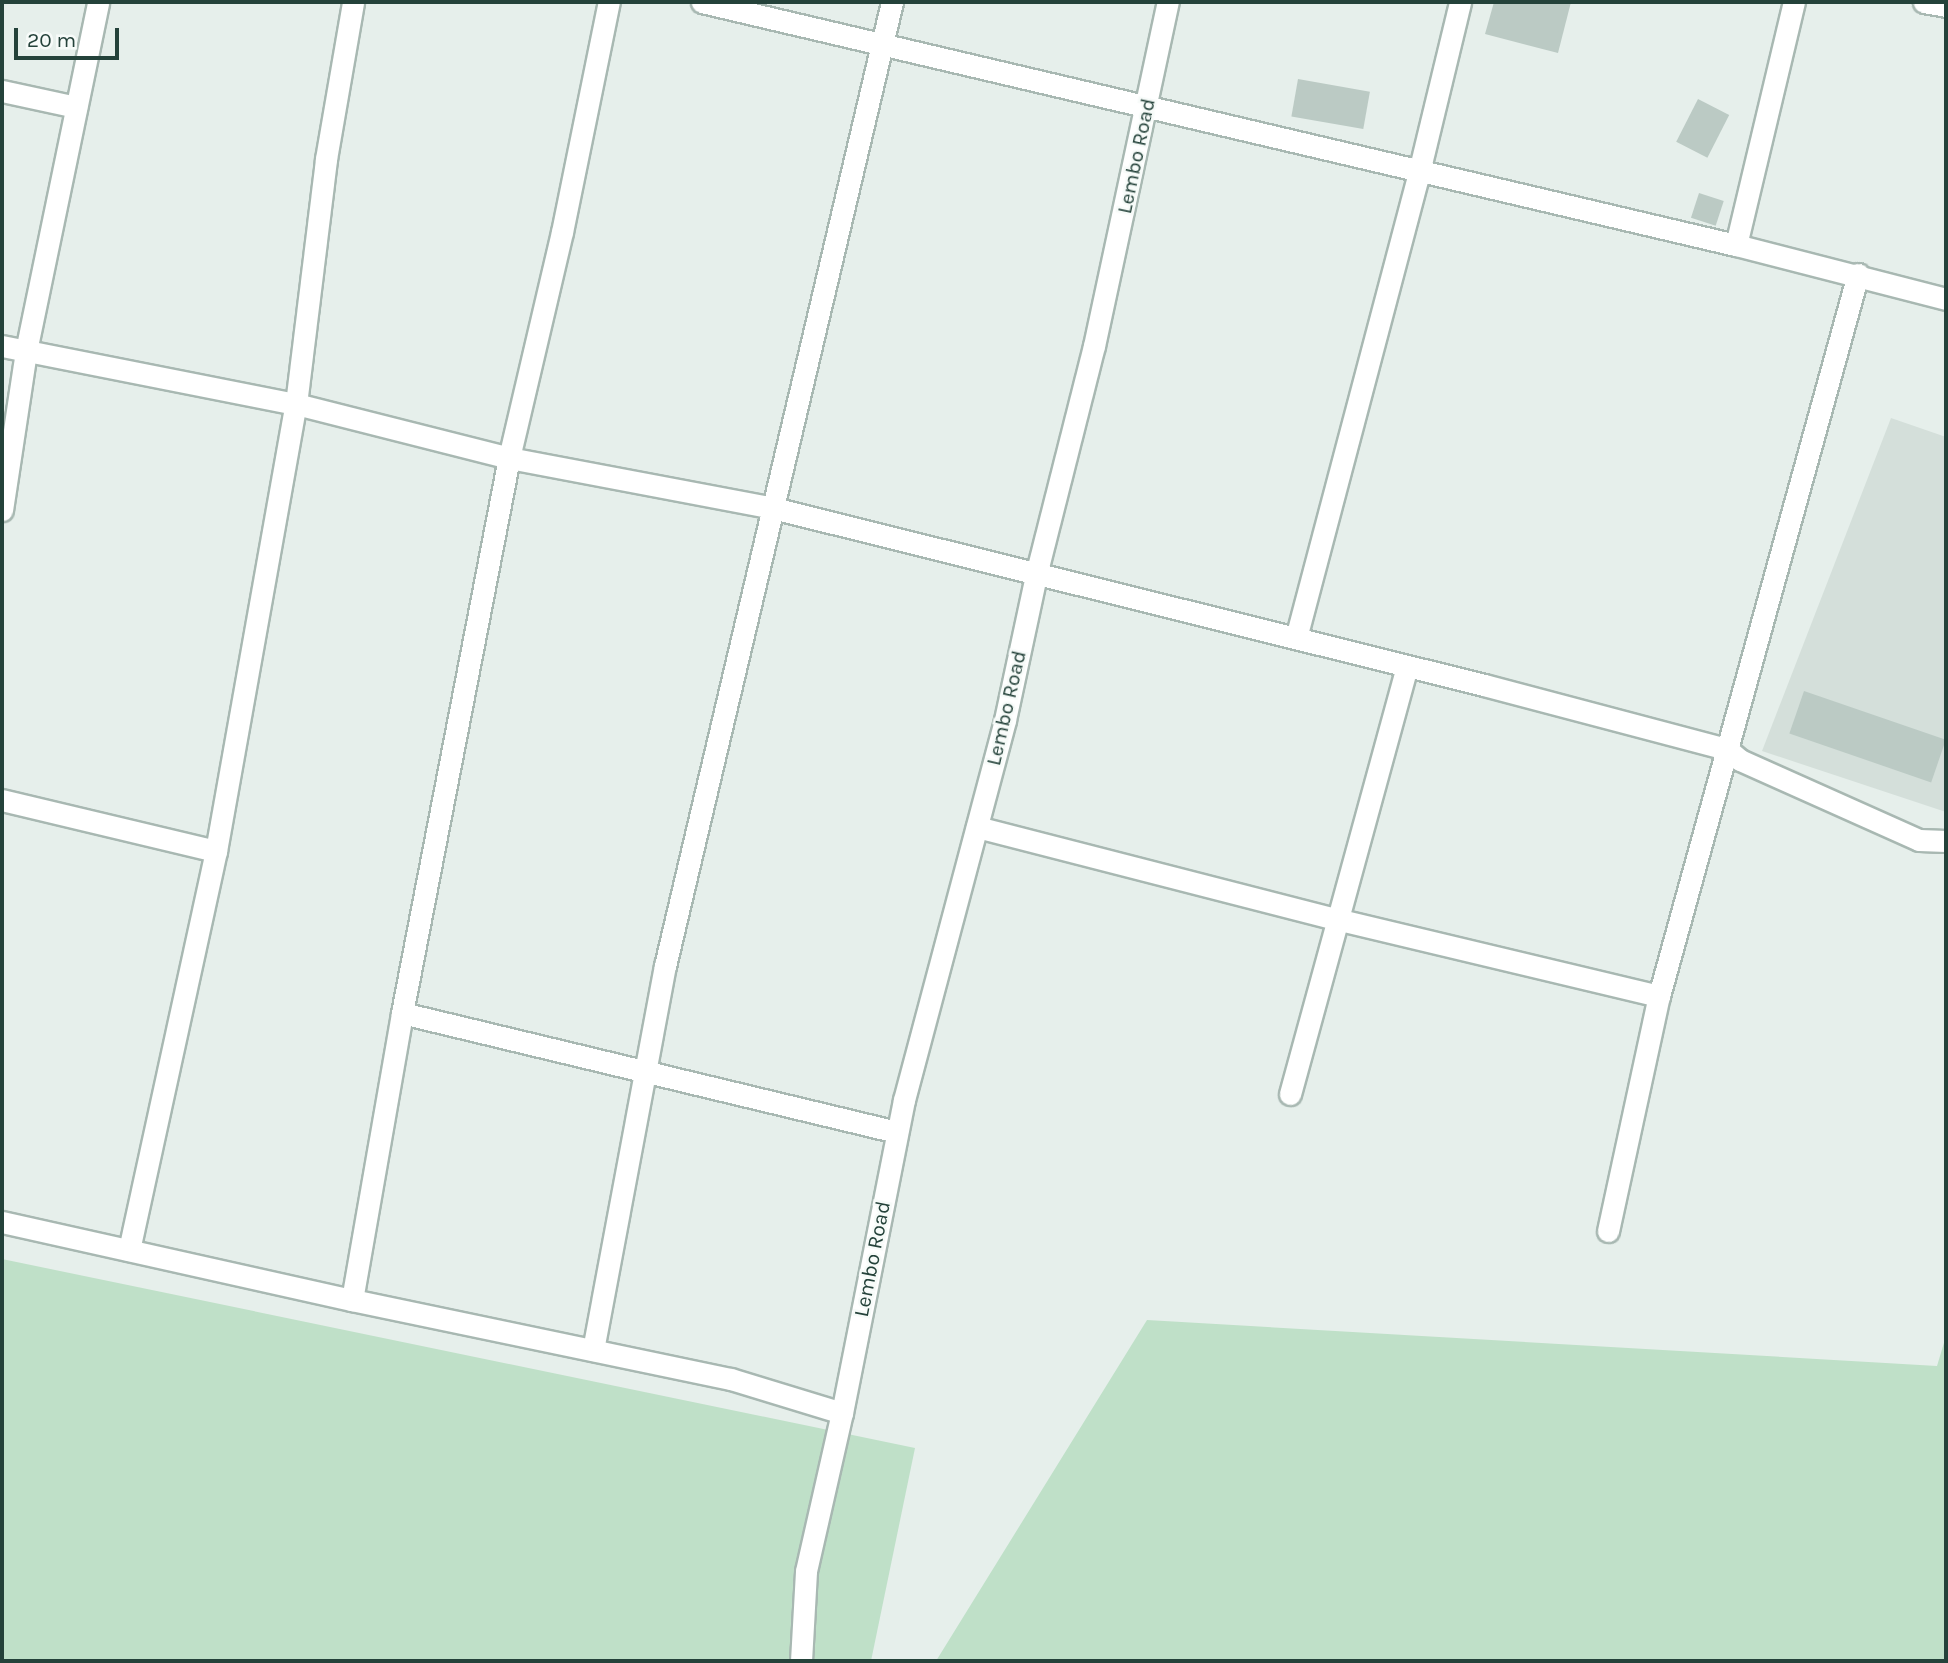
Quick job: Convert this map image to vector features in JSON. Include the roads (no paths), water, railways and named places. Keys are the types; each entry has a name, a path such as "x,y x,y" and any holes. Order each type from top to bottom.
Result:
{"street":[{"path":"2,510 26,351 98,2"},
{"path":"129,1250 216,850 296,404 327,159 353,2"},
{"path":"352,1300 402,1013 509,458 562,232 608,2"},
{"path":"702,2 1737,245 1858,274 1946,299"},
{"path":"593,1350 665,967 892,2"},
{"name":"Lembo Road","path":"801,1661 806,1571 842,1413 897,1132 1005,720 1036,575 1094,346 1168,2"},
{"path":"1296,638 1419,172 1460,2"},
{"path":"1737,245 1794,2"},
{"path":"1924,2 1946,6"},
{"path":"2,90 76,107"},
{"path":"1608,1231 1658,996 1858,274"},
{"path":"2,346 296,404 509,458 773,508 1296,638 1727,749 1740,760 1919,840 1946,841"},
{"path":"1290,1094 1407,667"},
{"path":"2,800 216,850"},
{"path":"977,827 1339,920 1658,996"},
{"path":"402,1013 897,1132"},
{"path":"2,1222 352,1300 732,1379 842,1413"}]}
